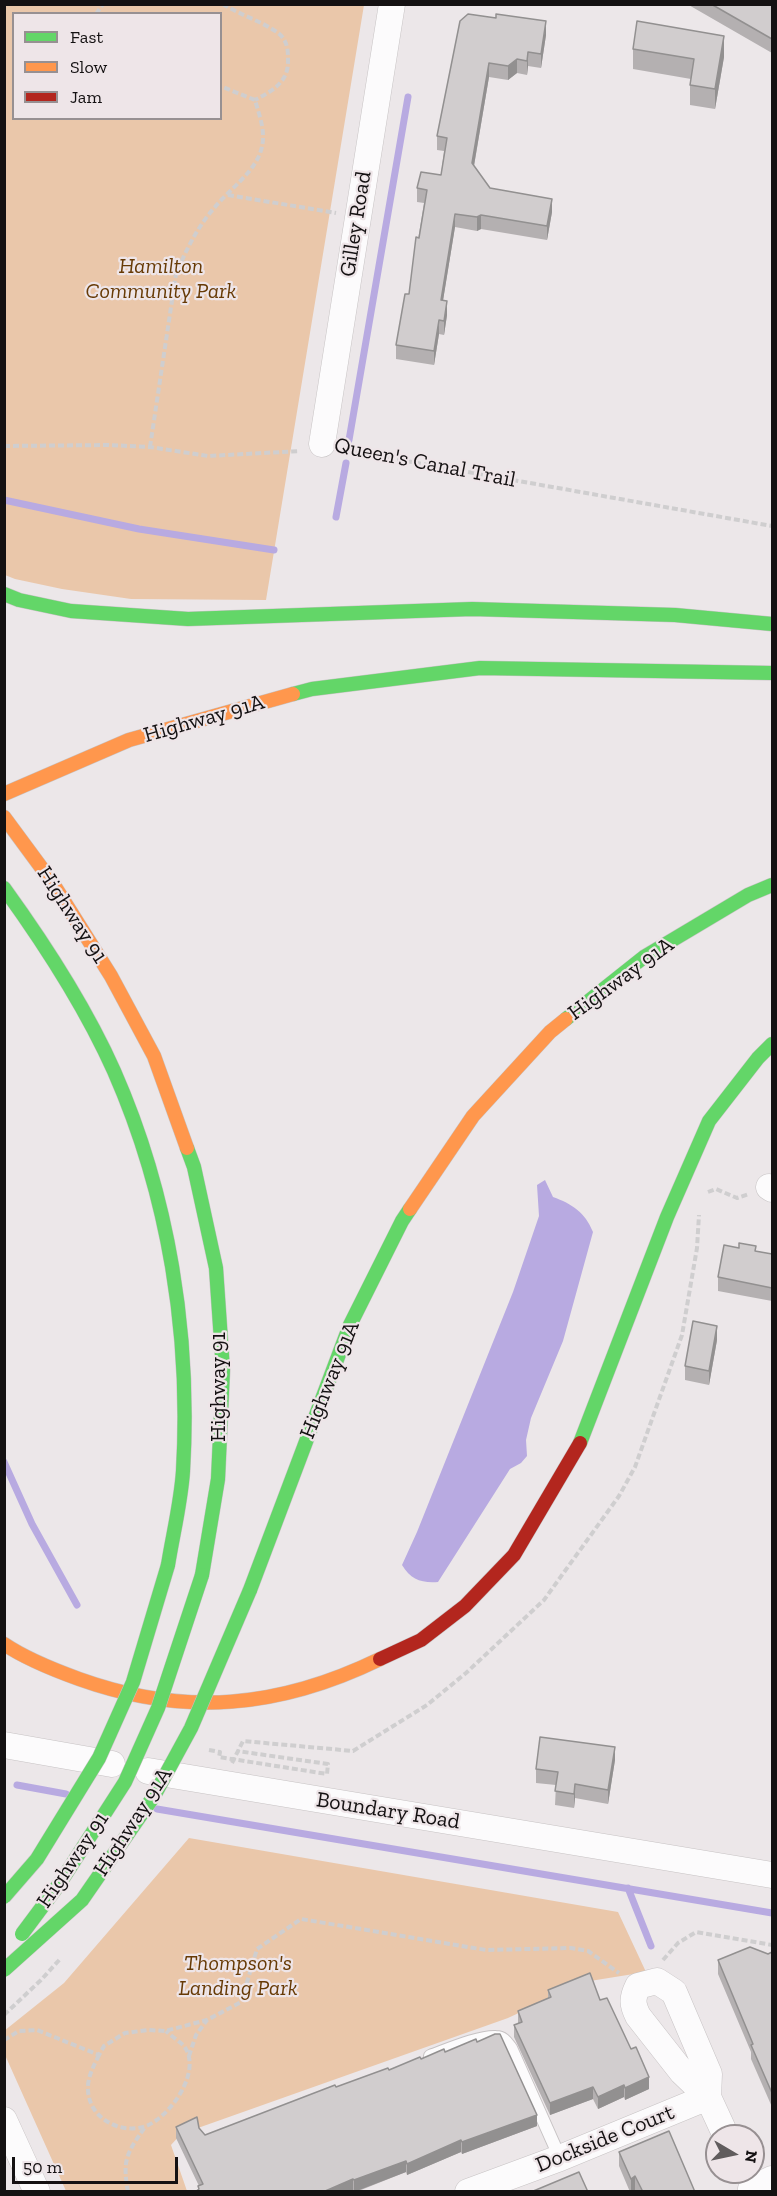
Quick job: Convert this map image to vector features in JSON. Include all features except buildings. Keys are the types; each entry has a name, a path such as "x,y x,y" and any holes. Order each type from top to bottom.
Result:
{"highway":[{"path":"4,594 19,600 71,611 188,619 472,609 675,615 772,624"},
{"name":"Highway 91A","path":"4,794 129,740 312,689 480,668 772,673"},
{"name":"Highway 91","path":"4,817 52,882 111,976 154,1056 194,1167 216,1269 223,1370 218,1479 202,1575 158,1708 125,1782 60,1883 4,1957"},
{"name":"Highway 91A","path":"4,1970 82,1900 154,1796 191,1728 250,1590 350,1325 402,1221 473,1116 550,1032 644,957 748,895 772,885"},
{"name":"Highway 91","path":"4,888 74,993 114,1071 144,1150 172,1258 185,1371 183,1473 168,1566 133,1682 99,1758 37,1859 4,1897"},
{"path":"4,1644 14,1651 66,1674 105,1688 153,1698 194,1703 232,1703 309,1687 356,1671 421,1640 465,1606 514,1555 579,1446 667,1217 709,1121 758,1058 772,1044"}],"street":[{"name":"Gilley Road","path":"322,444 392,4"},
{"name":"Boundary Road","path":"4,1745 237,1787 772,1875"},
{"path":"708,2097 709,2074 674,1992 657,1981 638,1986 633,1997 633,2007 638,2016 682,2072 708,2097 720,2124"},
{"name":"Dockside Court","path":"468,2192 560,2158 708,2097"},
{"path":"4,2120 37,2192"}],"lane":[{"path":"416,2061 469,2043 497,2037 504,2039 511,2048 560,2158"}],"path":[{"path":"223,4 283,37 288,51 288,67 283,80 273,90 255,100"},
{"path":"222,87 255,100"},
{"path":"150,447 176,274 196,233 215,206 252,168 259,153 263,137 255,100"},
{"path":"227,195 358,216"},
{"name":"Queen's Canal Trail","path":"4,446 150,447 208,456 303,451 322,444 772,526"},
{"path":"208,1750 220,1752 219,1757 327,1774 328,1764 237,1751"},
{"path":"145,2126 128,2128 111,2125 90,2105 88,2088 104,2046 125,2033 148,2030 165,2031 207,2020 241,2002 257,1949 301,1919 486,1950 570,1948 588,1951 638,1986 678,1943 696,1932 772,1945"},
{"path":"128,2192 125,2176 127,2153 145,2126 166,2113 180,2096 188,2072 188,2057 196,2035 207,2020"},
{"path":"4,2040 19,2031 37,2030 99,2055"},
{"path":"165,2031 184,2046 188,2057"}],"green space":[{"name":"Hamilton Community Park","path":"4,5 364,5 266,600 131,599 62,589 5,575"},
{"name":"Thompson's Landing Park","path":"189,1838 618,1912 646,1972 590,1981 508,2018 181,2134 171,2145 187,2191 66,2191 5,2055 4,2031 64,1983"}],"shaded area":[{"path":"545,1180 553,1197 577,1210 586,1219 593,1232 563,1341 531,1418 526,1440 527,1456 521,1463 510,1469 438,1582 422,1581 409,1574 402,1565 513,1292 539,1216 537,1185"}],"waterway":[{"path":"349,440 408,97"},
{"path":"336,517 346,463"},
{"path":"4,500 139,529 274,550"},
{"path":"4,1462 32,1524 77,1605"},
{"path":"17,1785 66,1794"},
{"path":"157,1809 772,1913"},
{"path":"628,1888 651,1946"}],"traffic: fast":[{"path":"4,594 19,600 71,611 188,619 472,609 675,615 772,624"},
{"path":"293,694 312,689 480,668 772,673"},
{"path":"566,1019 644,957 748,895 772,885"},
{"path":"4,888 64,977 103,1047 133,1118 162,1217 179,1318 185,1420 182,1483 168,1565"},
{"path":"580,1443 667,1217 709,1121 758,1058 772,1044"},
{"path":"187,1148 194,1167 216,1268 223,1370 218,1479 202,1575"},
{"path":"250,1590 350,1325 410,1209"},
{"path":"4,1897 37,1859 99,1758 133,1682 168,1565"},
{"path":"22,1934 60,1883 125,1782 158,1708 202,1575"},
{"path":"4,1970 82,1900 154,1796 191,1728 250,1590"}],"traffic: slow":[{"path":"4,794 129,740 293,694"},
{"path":"4,817 52,882 111,976 154,1056 187,1148"},
{"path":"410,1209 473,1116 550,1032 566,1019"},
{"path":"4,1644 21,1655 50,1668 118,1691 157,1699 194,1702 231,1702 268,1697 305,1688 380,1659"}],"traffic: jam":[{"path":"380,1659 421,1640 465,1606 514,1555 580,1443"}]}
